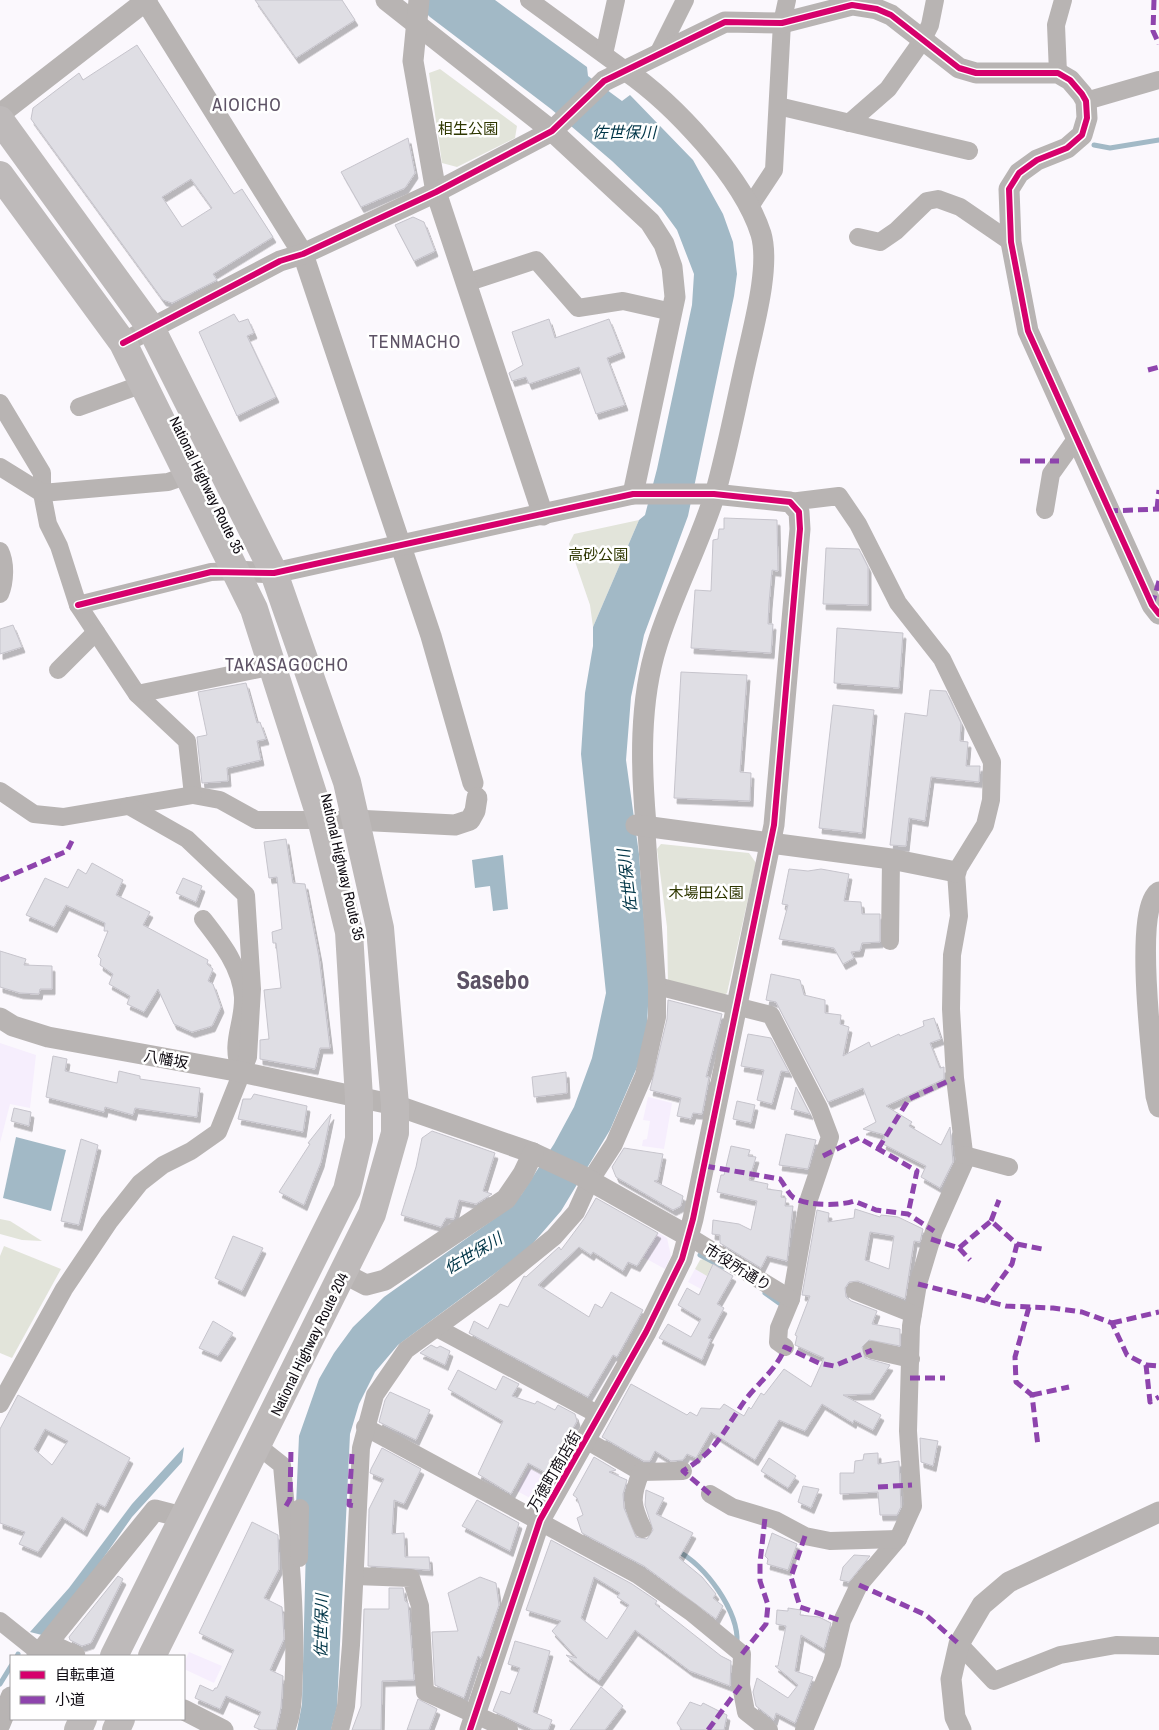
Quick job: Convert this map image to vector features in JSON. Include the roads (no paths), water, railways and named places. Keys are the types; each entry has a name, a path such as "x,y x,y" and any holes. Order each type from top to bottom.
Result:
{"highway":[{"name":"National Highway Route 35","path":"0,120 151,328 274,573 346,782 380,928 387,1012"},
{"name":"National Highway Route 35","path":"0,175 123,343 254,609 274,666 321,819 349,932 354,1015 346,1095"},
{"name":"National Highway Route 204","path":"153,1655 372,1214 395,1133 395,1105 387,1012"},
{"path":"114,1655 347,1190 359,1139 346,1095"}],"street":[{"path":"0,114 146,0 303,254 431,636 475,791 475,811 470,820 455,825 321,819 256,820 220,800 192,795 63,817 34,814 0,791"},
{"path":"386,0 417,11 557,127 650,222 664,244 672,267 675,297 641,494"},
{"path":"340,1730 346,1706 361,1448 375,1395 406,1350 554,1236 576,1212 585,1178 614,1144 644,1075 657,1017 657,986 641,825 644,713 656,646 708,494 757,312 762,277 761,235 749,208 726,171 693,131 650,87 530,0"},
{"path":"604,54 616,0"},
{"path":"658,54 685,0"},
{"path":"749,208 774,170 782,23 788,0"},
{"path":"849,123 888,90 922,41 930,25 935,0"},
{"path":"1058,73 1056,25 1063,0"},
{"path":"123,343 280,261 303,254 436,192 557,127 604,81 725,22 782,23 852,5 877,9 892,15 922,41 959,68 976,73 1058,73 1070,80 1086,101 1087,118 1082,135 1067,148 1037,160 1019,173 1009,189 1011,242 1028,331 1152,605 1159,614"},
{"path":"417,11 413,61 436,192 543,515"},
{"path":"1086,101 1159,80"},
{"path":"778,106 969,151"},
{"path":"858,237 880,242 896,231 927,201 938,199 960,206 1011,242"},
{"path":"466,283 536,260 578,308 623,301 672,312"},
{"path":"78,407 143,384"},
{"path":"0,403 42,473 42,493 48,524 59,546 78,605 137,694 187,740 192,795"},
{"path":"1045,510 1052,474 1076,440"},
{"path":"0,467 42,493 168,482 188,475"},
{"path":"78,605 211,572 274,573 641,494 708,494 790,502 839,496 858,524 898,603 942,659 992,762 991,800 985,825 956,872 960,916 952,955 951,1010 955,1078 965,1161 934,1231 918,1284 913,1314 908,1431 913,1506 898,1539 859,1585 842,1620 832,1663 804,1730"},
{"name":"万徳町商店街","path":"473,1722 540,1520 646,1332 678,1267 688,1236 705,1166 738,1005 774,816 800,529 799,512 790,502"},
{"path":"0,551 3,557 1,587"},
{"path":"58,670 96,632"},
{"path":"137,694 274,666"},
{"path":"0,1404 64,1289 109,1222 140,1183 163,1164 191,1151 218,1132 240,1072 248,1057 252,989 246,895 187,839 129,806"},
{"path":"641,825 890,859 956,872"},
{"path":"890,859 890,941"},
{"path":"1159,892 1156,894 1149,912 1144,940 1156,1096 1159,1107"},
{"path":"203,919 220,941 236,970 243,997 235,1057 240,1072"},
{"path":"657,986 772,1015 820,1108 830,1137 808,1202 791,1299 778,1328 778,1342 785,1347"},
{"name":"八幡坂","path":"0,1018 13,1026 48,1037 240,1072 346,1095"},
{"path":"344,1273 366,1285 385,1280 506,1199 538,1156 395,1105 346,1095"},
{"path":"964,1155 1009,1167"},
{"name":"市役所通り","path":"538,1156 585,1178 688,1236 791,1299"},
{"path":"855,1291 913,1314"},
{"path":"437,1328 599,1415"},
{"path":"872,1350 911,1359"},
{"path":"366,1427 638,1575 692,1612 742,1654 741,1685 746,1712 769,1730"},
{"path":"586,1440 641,1472 683,1471"},
{"path":"258,1446 282,1465 292,1569 294,1657 292,1716 286,1730"},
{"path":"641,1472 633,1492 633,1509 643,1529"},
{"path":"710,1494 732,1507 775,1520 805,1536 830,1541 898,1539"},
{"path":"292,1569 298,1566 299,1559 300,1508"},
{"path":"42,1651 156,1510 182,1518"},
{"path":"961,1730 955,1717 951,1679 959,1644 982,1605 1009,1582 1159,1512"},
{"path":"355,1576 411,1578 420,1606 425,1692 473,1722 509,1730"},
{"path":"0,1621 42,1651 68,1655"},
{"path":"959,1644 994,1681 1060,1655 1116,1645 1159,1646"},
{"path":"0,1724 10,1699"},
{"path":"185,1711 223,1730"}],"water":[{"name":"佐世保川","path":"412,0 495,0 587,67 588,76 622,101 630,95 693,160 723,214 733,242 737,274 688,516 644,635 631,697 626,760 639,854 649,984 647,1028 638,1065 610,1130 561,1211 528,1249 398,1345 375,1372 359,1404 350,1434 337,1707 331,1730 297,1730 302,1704 307,1506 296,1506 299,1436 319,1379 334,1353 353,1327 384,1297 501,1214 521,1195 554,1144 574,1107 592,1058 606,993 581,754 585,693 593,646 593,627 639,520 645,515 657,469 692,305 694,274 677,230 661,208 612,161 551,109 430,17"},
{"path":"503,855 508,909 493,911 490,886 475,888 472,860"},
{"path":"16,1137 66,1150 51,1211 3,1198"},
{"path":"184,1447 182,1462 132,1517 73,1601 42,1635 30,1632 69,1588 132,1504"}],"waterway":[{"path":"1094,145 1110,148 1159,140"},
{"path":"700,1255 723,1267"},
{"path":"765,1293 779,1303"},
{"path":"677,1551 688,1557 698,1566 718,1590 732,1617 737,1643"},
{"path":"0,1684 10,1668"}],"district":[{"name":"AIOICHO","path":"247,104"},
{"name":"TENMACHO","path":"415,341"},
{"name":"TAKASAGOCHO","path":"287,664"},
{"name":"Sasebo","path":"493,980"}],"park label":[{"name":"相生公園","path":"468,128"},
{"name":"高砂公園","path":"598,554"},
{"name":"木場田公園","path":"706,892"}]}
